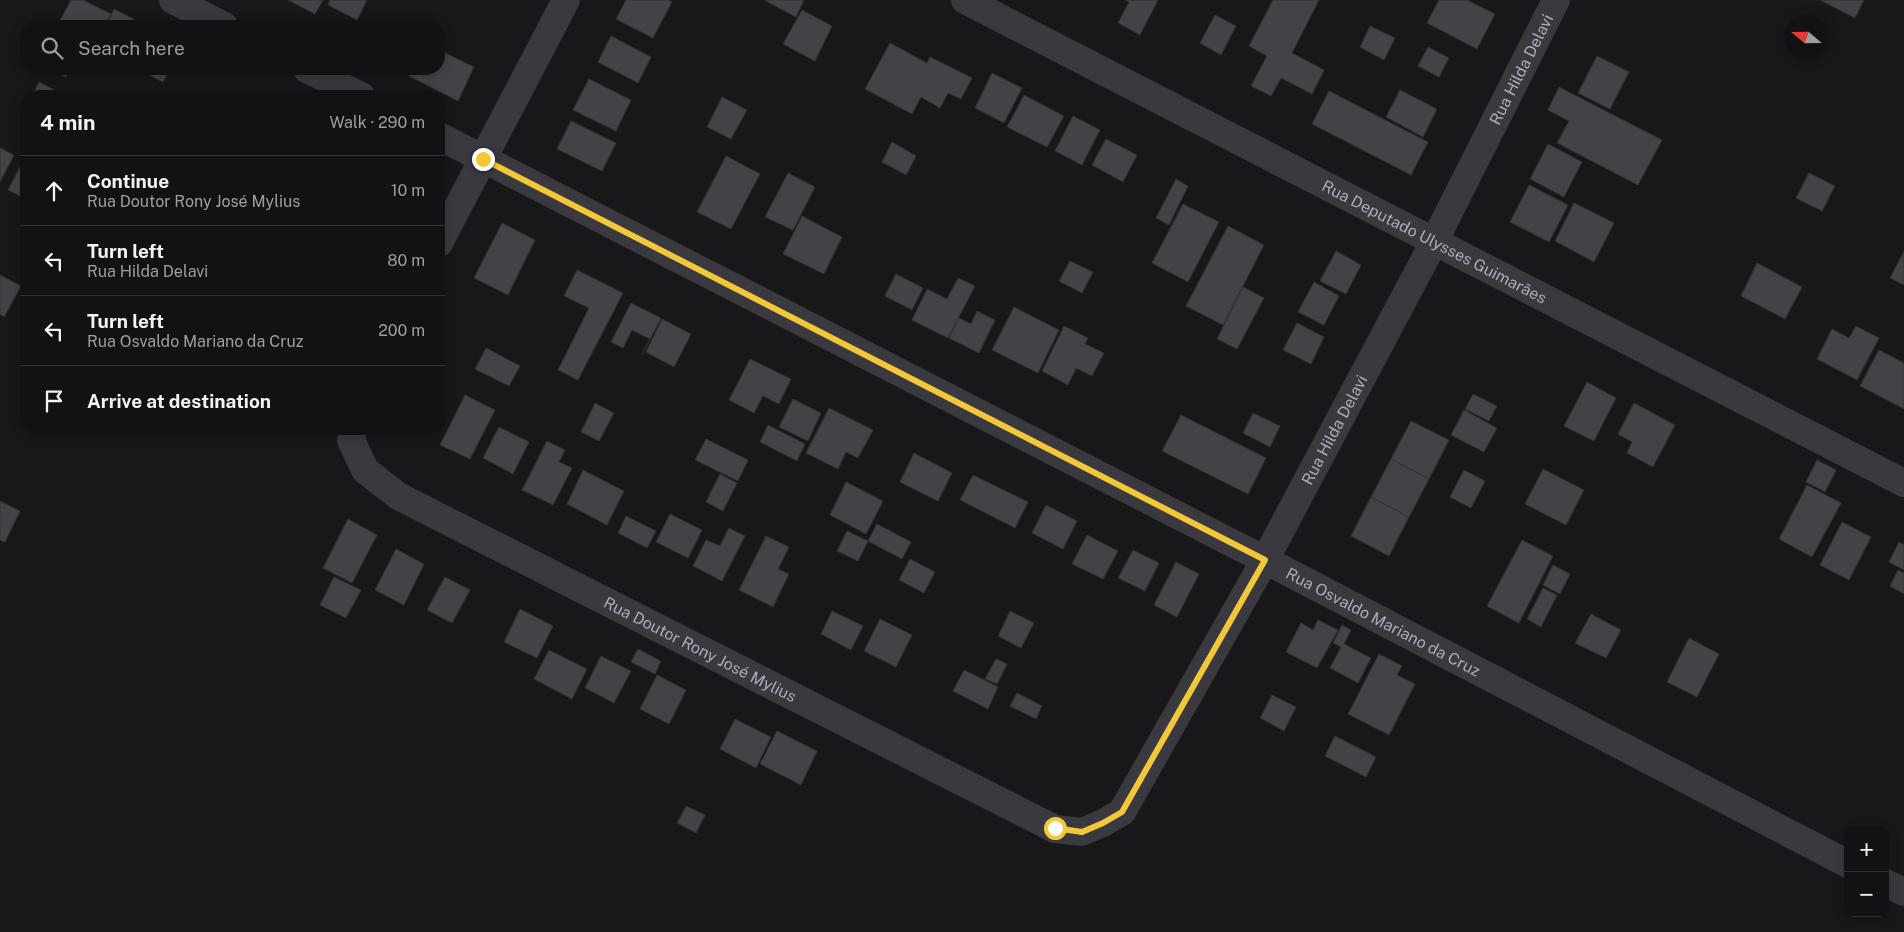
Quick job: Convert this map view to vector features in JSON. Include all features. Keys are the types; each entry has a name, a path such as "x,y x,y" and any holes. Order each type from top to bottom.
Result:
{"street":[{"path":"173,0 212,20"},
{"path":"445,232 566,0"},
{"name":"Rua Deputado Ulysses Guimarães","path":"965,0 1904,483"},
{"name":"Rua Hilda Delavi","path":"1082,832 1122,812 1265,560 1434,242 1556,0"},
{"path":"319,75 349,90"},
{"name":"Rua Osvaldo Mariano da Cruz","path":"445,139 1265,560 1844,862"},
{"name":"Rua Doutor Rony José Mylius","path":"352,435 351,440 365,470 398,496 1055,828 1082,832"},
{"path":"1889,885 1904,892"}],"building":[{"path":"71,0 83,0 111,14 108,20 60,20"},
{"path":"288,0 323,0 315,14"},
{"path":"330,0 367,0 357,20 328,5"},
{"path":"626,0 668,0 672,2 653,38 616,19"},
{"path":"764,0 804,0 796,17"},
{"path":"1125,0 1158,0 1140,35 1118,23 1129,2"},
{"path":"1273,0 1319,0 1292,53 1324,70 1312,94 1281,78 1271,96 1251,86 1267,56 1249,46"},
{"path":"1439,0 1467,0 1495,14 1477,49 1427,23"},
{"path":"1820,0 1864,0 1855,18"},
{"path":"114,9 135,20 109,20"},
{"path":"802,10 832,26 815,61 783,44"},
{"path":"1215,15 1236,26 1221,55 1200,43"},
{"path":"1370,26 1395,38 1384,60 1360,47"},
{"path":"611,36 651,57 638,83 598,62"},
{"path":"890,43 927,63 930,57 972,78 961,99 948,93 940,108 921,97 912,114 865,89"},
{"path":"1428,47 1449,58 1439,77 1418,66"},
{"path":"445,53 474,67 458,101 445,94 445,90 436,90 409,76 445,75"},
{"path":"1597,56 1629,72 1610,109 1578,93"},
{"path":"992,73 1022,88 1004,123 975,108"},
{"path":"150,75 167,75 163,82"},
{"path":"589,79 631,100 616,131 573,110"},
{"path":"39,82 54,90 35,90"},
{"path":"1559,87 1662,140 1638,185 1557,143 1569,121 1548,110"},
{"path":"1400,90 1437,109 1423,137 1386,117"},
{"path":"1329,91 1428,142 1411,175 1312,124"},
{"path":"1024,95 1064,116 1047,147 1007,127"},
{"path":"722,97 747,110 731,139 707,127"},
{"path":"1073,116 1100,130 1082,165 1055,151"},
{"path":"571,121 616,143 602,171 557,149"},
{"path":"1106,139 1137,155 1123,182 1092,165"},
{"path":"892,142 916,156 906,175 882,162"},
{"path":"1548,144 1582,162 1564,197 1530,179"},
{"path":"0,148 14,155 0,182"},
{"path":"726,156 760,174 731,229 697,212"},
{"path":"20,167 20,196 8,190"},
{"path":"788,173 815,187 793,230 765,217"},
{"path":"1809,173 1835,186 1822,211 1796,198"},
{"path":"1176,179 1188,186 1169,225 1156,218"},
{"path":"1529,185 1568,205 1549,242 1510,222"},
{"path":"1574,203 1614,223 1594,262 1555,241"},
{"path":"1183,204 1219,222 1188,282 1152,263"},
{"path":"802,216 842,237 824,274 783,254"},
{"path":"502,223 535,240 508,295 474,278"},
{"path":"1228,226 1264,245 1223,325 1186,306"},
{"path":"1336,251 1361,265 1346,294 1320,281"},
{"path":"1904,251 1904,285 1890,278"},
{"path":"1070,261 1093,272 1082,293 1059,281"},
{"path":"1757,263 1802,287 1785,319 1741,296"},
{"path":"577,270 623,293 578,380 558,370 589,308 564,296"},
{"path":"896,274 923,288 912,310 885,296"},
{"path":"0,275 20,285 20,288 4,317 0,314"},
{"path":"958,278 975,286 948,338 912,320 927,289 947,299"},
{"path":"1314,282 1339,296 1324,325 1298,312"},
{"path":"1243,287 1264,298 1237,349 1217,339"},
{"path":"631,303 661,318 642,355 650,339 632,330 623,348 611,342"},
{"path":"1014,307 1059,330 1038,373 992,350"},
{"path":"977,311 995,320 979,353 949,338 959,318 971,324"},
{"path":"662,319 691,334 674,367 646,352"},
{"path":"1297,323 1324,337 1311,364 1283,350"},
{"path":"1064,326 1088,338 1085,344 1104,353 1092,376 1076,368 1068,385 1042,371"},
{"path":"1856,326 1879,338 1857,380 1817,359 1832,329 1849,338"},
{"path":"486,348 520,366 509,386 475,369"},
{"path":"1879,350 1904,363 1904,409 1860,386"},
{"path":"750,359 791,379 779,404 763,396 754,413 729,400"},
{"path":"1587,382 1616,398 1594,441 1564,426"},
{"path":"1473,394 1497,406 1489,421 1465,409"},
{"path":"465,395 495,410 470,459 440,445"},
{"path":"793,399 821,413 808,441 779,427"},
{"path":"595,403 614,413 599,441 581,432"},
{"path":"1634,403 1675,425 1653,467 1627,453 1632,442 1618,434"},
{"path":"829,408 873,430 858,458 846,452 838,469 806,453"},
{"path":"1464,410 1497,428 1484,452 1451,435"},
{"path":"1253,413 1280,426 1270,447 1243,433"},
{"path":"1181,415 1266,458 1248,494 1162,451"},
{"path":"1411,421 1449,440 1429,479 1391,459"},
{"path":"768,425 805,444 797,461 760,442"},
{"path":"499,427 529,442 513,474 483,458"},
{"path":"706,439 748,460 738,481 695,460"},
{"path":"547,441 565,450 559,462 572,468 553,505 522,490"},
{"path":"914,453 952,473 938,501 900,482"},
{"path":"1391,459 1429,479 1409,517 1371,497"},
{"path":"1817,460 1836,470 1825,492 1806,482"},
{"path":"1543,469 1584,490 1566,525 1525,504"},
{"path":"583,470 624,491 607,525 567,504"},
{"path":"1464,470 1485,481 1471,508 1450,497"},
{"path":"720,474 737,483 723,511 706,502"},
{"path":"973,475 1028,502 1015,528 960,500"},
{"path":"846,482 883,501 866,534 830,515"},
{"path":"1807,485 1841,503 1812,557 1779,539"},
{"path":"1371,497 1409,517 1389,556 1351,536"},
{"path":"0,501 20,511 5,542 0,540"},
{"path":"1046,505 1077,521 1063,549 1032,533"},
{"path":"670,514 702,530 688,558 656,542"},
{"path":"626,516 656,531 647,548 618,533"},
{"path":"348,519 377,535 352,583 323,568"},
{"path":"1842,522 1871,537 1849,580 1820,565"},
{"path":"877,524 911,542 902,559 868,541"},
{"path":"729,528 745,536 722,581 693,566 706,540 720,546"},
{"path":"847,531 868,541 858,561 837,551"},
{"path":"1087,535 1118,551 1103,579 1072,564"},
{"path":"766,536 789,547 778,569 789,574 773,607 739,590"},
{"path":"1522,540 1553,556 1519,623 1487,606"},
{"path":"1899,542 1904,545 1904,570 1889,562"},
{"path":"396,549 424,564 404,605 375,590"},
{"path":"1133,550 1159,563 1145,591 1118,578"},
{"path":"910,559 935,572 924,593 899,580"},
{"path":"1176,562 1199,574 1177,617 1154,605"},
{"path":"1553,565 1570,574 1560,594 1543,585"},
{"path":"1898,570 1904,573 1904,594 1890,586"},
{"path":"334,577 361,590 346,618 320,605"},
{"path":"445,577 470,590 452,623 427,610"},
{"path":"1543,588 1557,595 1541,627 1527,619"},
{"path":"520,609 553,626 537,658 504,642"},
{"path":"832,611 863,626 851,650 821,634"},
{"path":"1010,611 1034,623 1021,648 998,636"},
{"path":"1591,614 1621,630 1606,658 1575,643"},
{"path":"880,619 912,635 896,667 864,651"},
{"path":"1318,620 1338,630 1317,668 1286,652 1301,623 1313,630"},
{"path":"1342,625 1351,630 1344,644 1371,658 1358,683 1330,668 1341,647 1333,643"},
{"path":"1689,638 1719,654 1697,697 1667,682"},
{"path":"638,649 661,661 655,674 631,662"},
{"path":"549,650 587,669 572,699 534,679"},
{"path":"1379,654 1402,666 1397,675 1415,684 1389,735 1348,714"},
{"path":"601,656 631,671 614,703 585,688"},
{"path":"996,659 1007,664 997,684 985,679"},
{"path":"964,670 998,687 988,709 953,691"},
{"path":"657,675 686,690 669,724 640,709"},
{"path":"1017,693 1042,706 1036,719 1010,706"},
{"path":"1272,695 1296,707 1284,731 1260,718"},
{"path":"735,719 771,737 756,768 720,749"},
{"path":"777,731 817,751 801,785 760,764"},
{"path":"1335,736 1376,757 1366,777 1325,756"},
{"path":"686,806 705,815 696,833 677,823"}],"route":[{"path":"483,159 1265,560 1122,812 1082,832 1055,828"}]}
